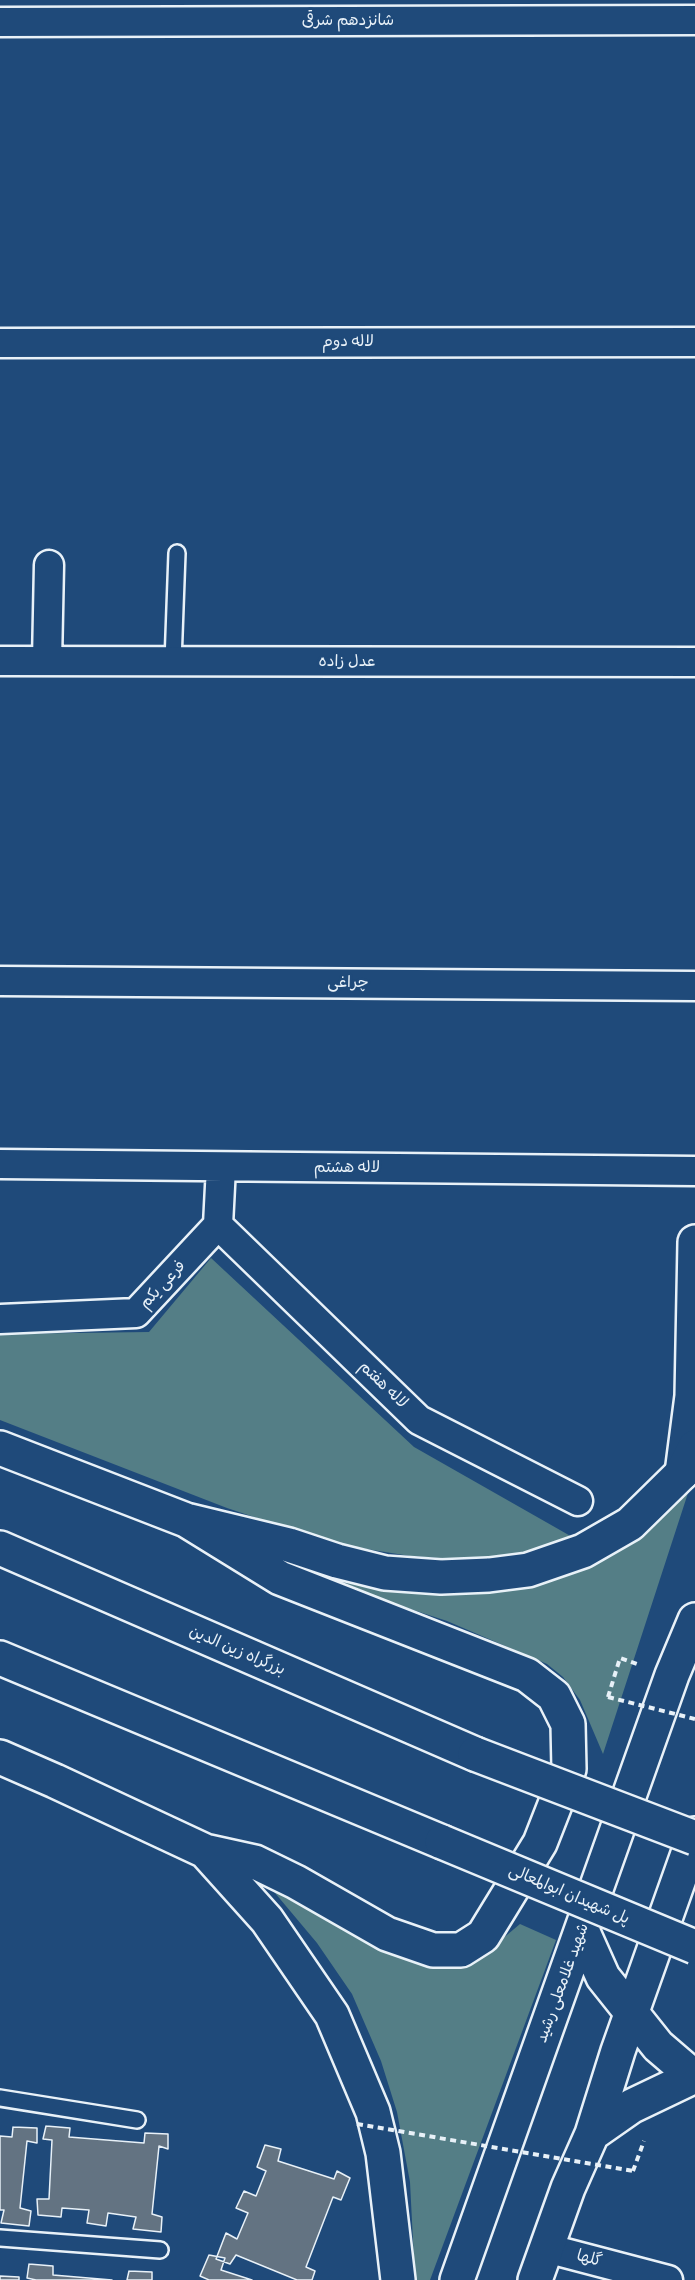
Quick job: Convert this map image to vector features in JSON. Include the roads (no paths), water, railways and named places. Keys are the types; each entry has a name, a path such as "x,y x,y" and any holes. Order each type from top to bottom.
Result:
{"main road":[{"path":"0,1448 186,1520 289,1545 337,1561 385,1573 441,1577 489,1575 528,1570 583,1551 630,1524 689,1460 695,1242"},
{"path":"0,1757 205,1851 255,1862 296,1882 387,1934 433,1950 461,1950 483,1936 540,1843 569,1769 568,1724 554,1696 527,1675 280,1578 186,1520"},
{"name":"بزرگراه زین الدین","path":"0,1548 475,1754 695,1836"},
{"name":"شهید غلامعلی رشید","path":"458,2280 672,1675 695,1620"},
{"name":"پل شهیدان ابوالمعالی","path":"0,1658 695,1947"},
{"path":"534,2280 592,2134 695,1836"},
{"path":"205,1851 267,1920 332,2015 373,2112 383,2153 398,2280"},
{"path":"582,1930 603,1977 658,2046 694,2076 632,2106 592,2134"}],"street":[{"name":"شانزدهم شرقی","path":"0,22 695,20"},
{"name":"لاله دوم","path":"0,343 695,342"},
{"path":"47,661 49,565"},
{"name":"عدل زاده","path":"0,661 695,663"},
{"name":"چراغی","path":"0,981 695,986"},
{"name":"لاله هشتم","path":"0,1164 695,1171"},
{"path":"218,1226 221,1167"},
{"name":"فرعی یکم","path":"0,1319 136,1313 218,1226"},
{"name":"لاله هفتم","path":"218,1226 419,1420 578,1501"},
{"name":"گلها","path":"546,2248 668,2280"}],"lane":[{"path":"173,662 177,552"},
{"path":"0,2098 137,2120"},
{"path":"0,2238 160,2250"}]}
